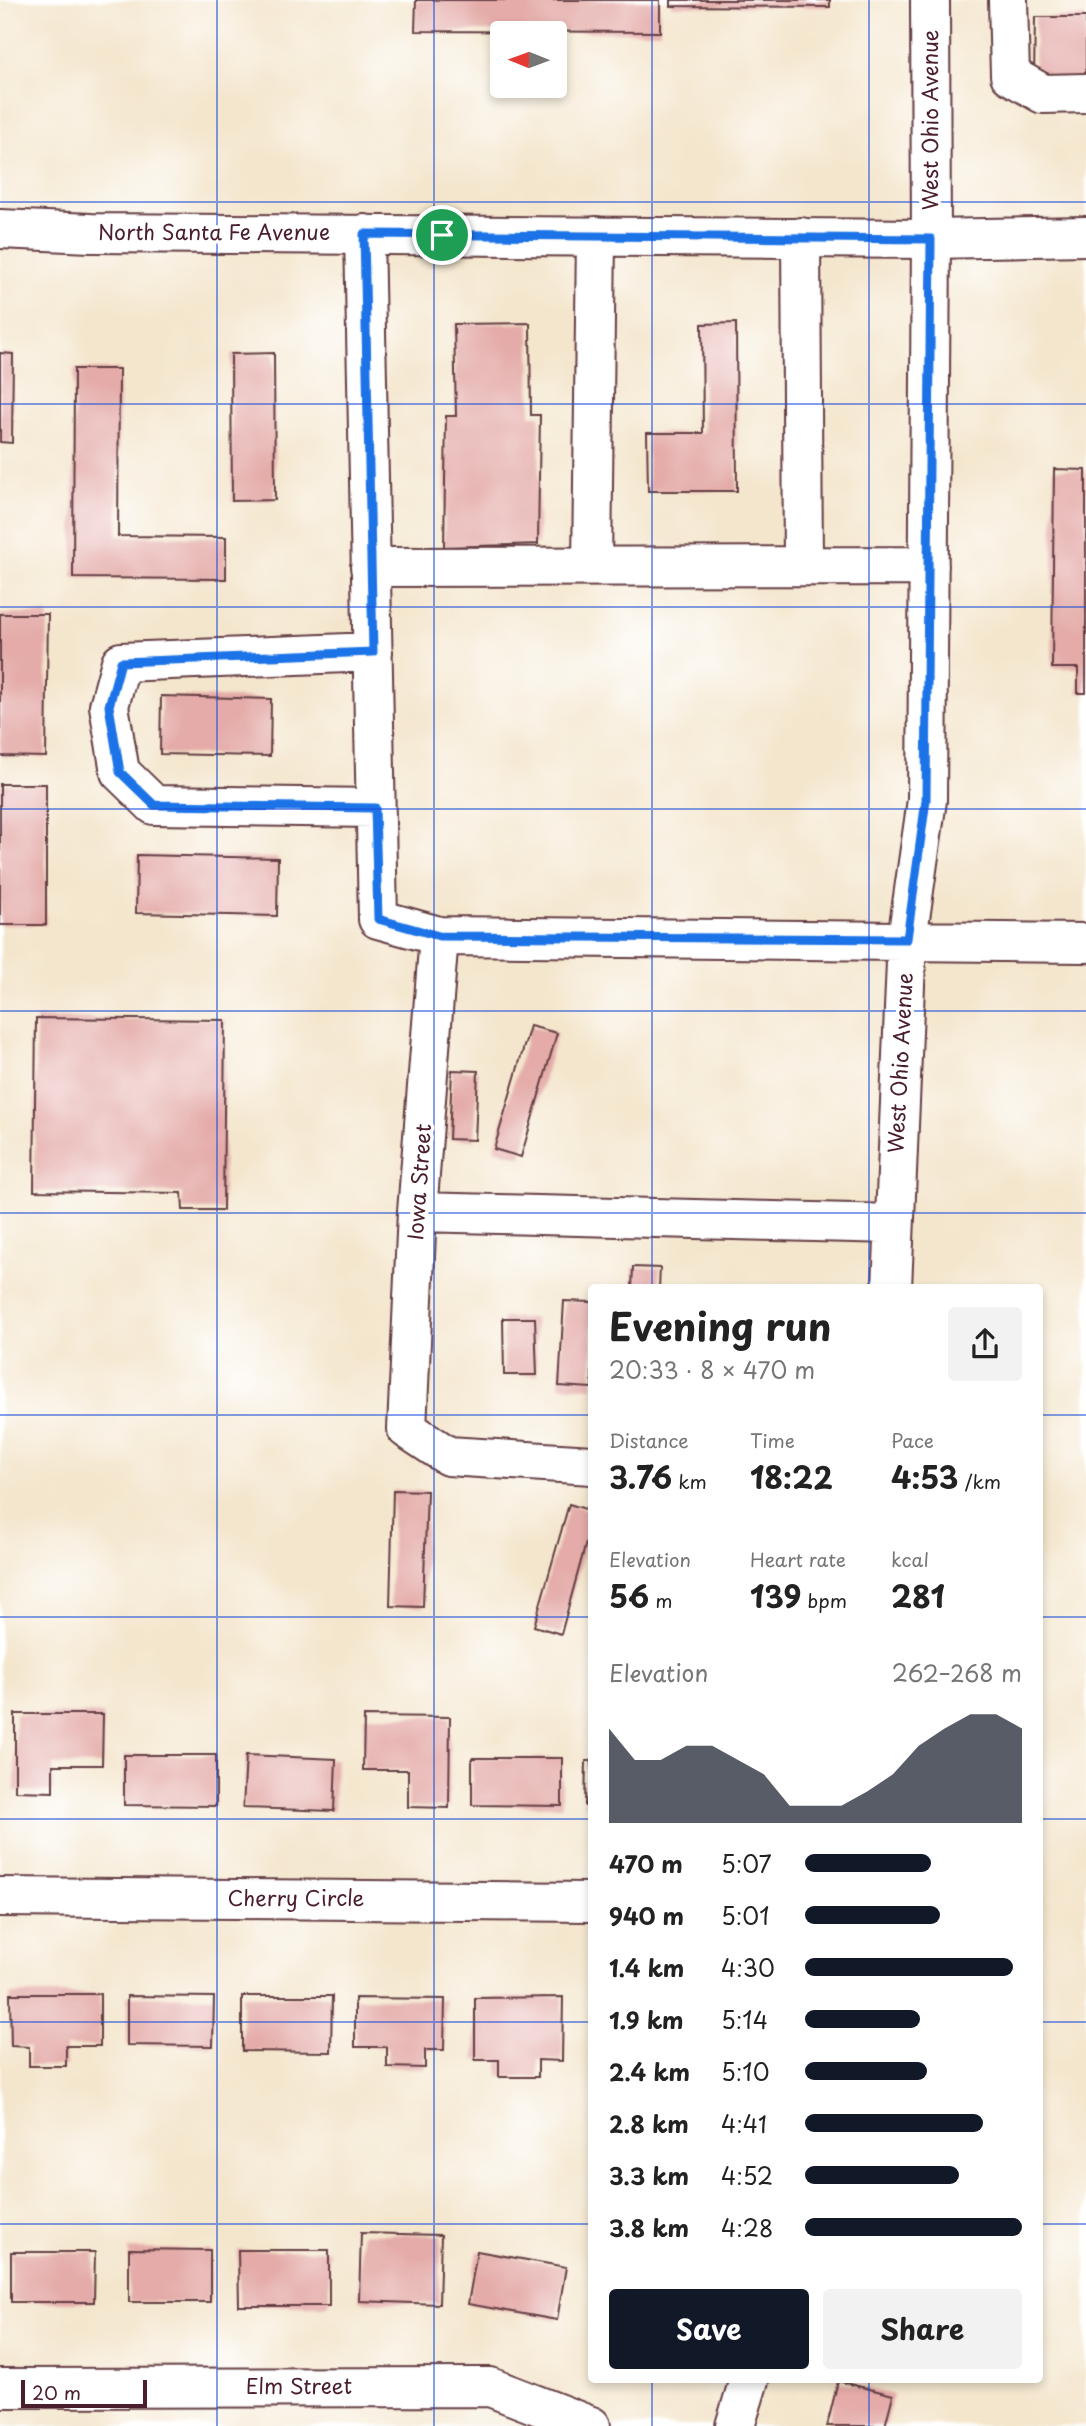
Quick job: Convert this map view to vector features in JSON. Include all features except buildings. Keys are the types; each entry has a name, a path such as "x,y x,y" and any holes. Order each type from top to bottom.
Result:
{"street":[{"name":"West Ohio Avenue","path":"892,1284 907,939 926,800 931,239 930,0"},
{"path":"1008,0 1010,75 1043,94 1086,93"},
{"name":"North Santa Fe Avenue","path":"0,229 91,233 931,239 1086,236"},
{"path":"364,234 378,919 439,936 1086,943"},
{"path":"592,566 596,236"},
{"path":"801,237 803,566"},
{"path":"370,567 929,566"},
{"path":"373,652 121,662 109,706 120,772 154,805 375,808"},
{"name":"Iowa Street","path":"439,936 416,1212 407,1429 448,1456 588,1465"},
{"path":"416,1212 894,1224"},
{"name":"Cherry Circle","path":"0,1898 588,1902"},
{"path":"735,2426 748,2383"},
{"name":"Elm Street","path":"0,2388 490,2387 591,2426"}],"route":[{"path":"364,234 442,235 931,239 926,800 907,939 439,936 378,919 375,808 154,805 120,772 109,706 121,662 373,652 364,234"}]}
